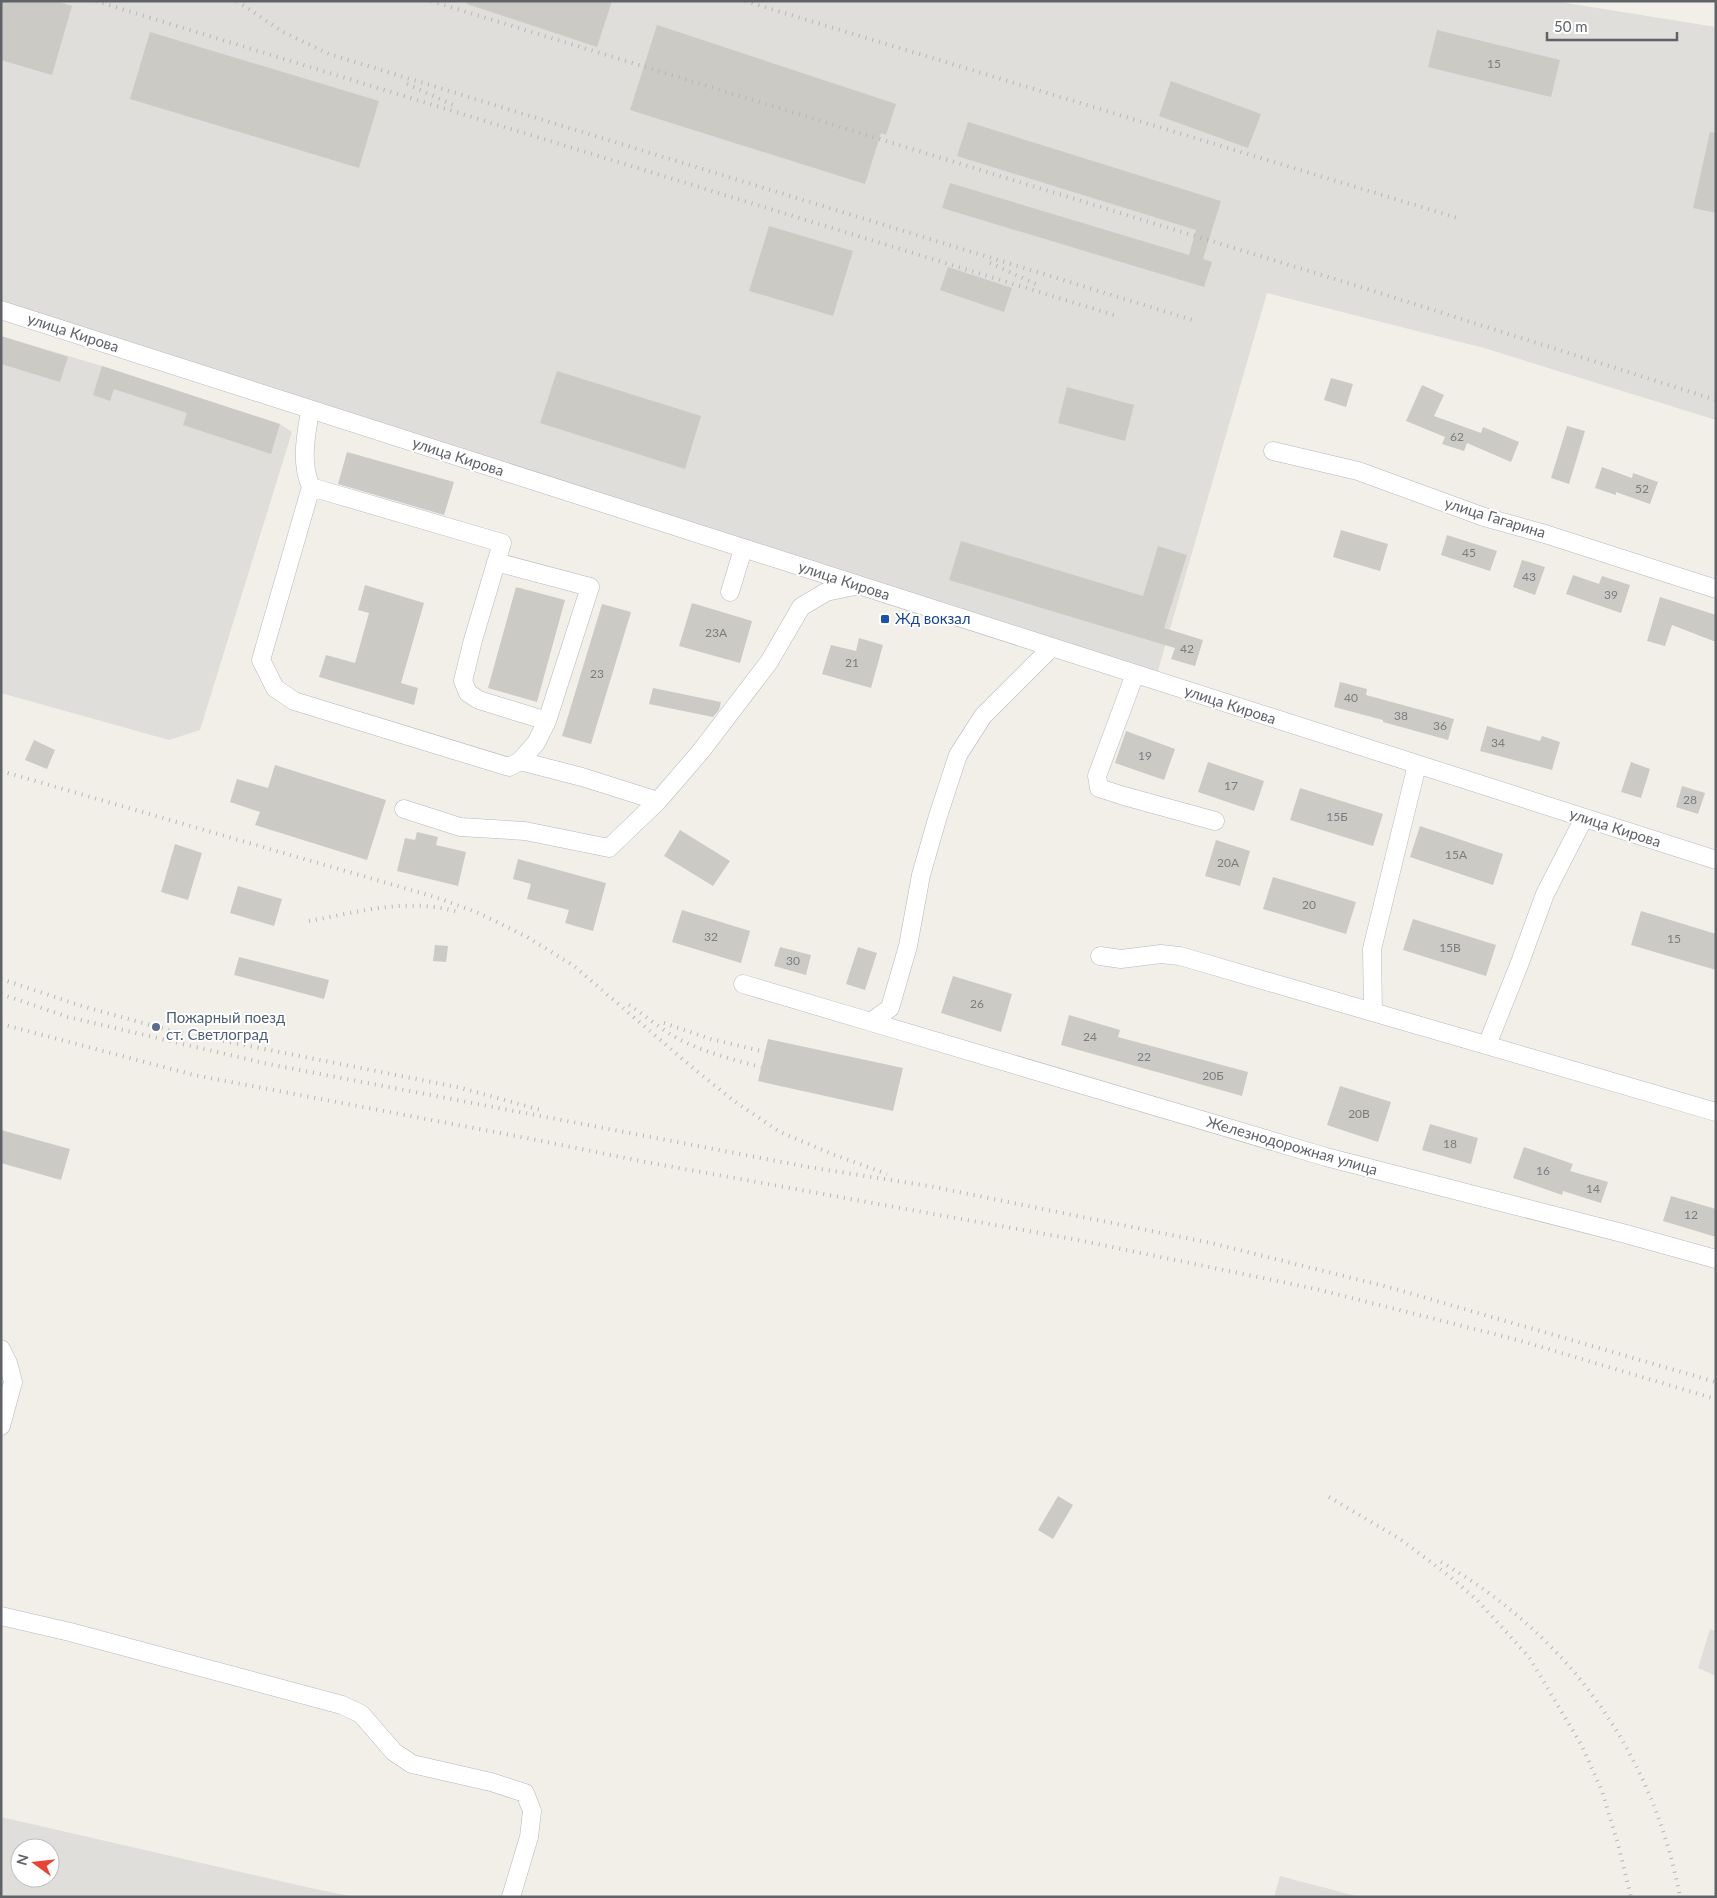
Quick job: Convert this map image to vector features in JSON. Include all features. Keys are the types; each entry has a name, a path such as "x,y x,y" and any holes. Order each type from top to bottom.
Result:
{"street":[{"name":"улица Кирова","path":"1,310 1716,860"},
{"path":"309,416 304,445 306,474 311,487 261,660 275,688 294,701 509,767 520,761 536,743 547,721 590,588 496,562"},
{"name":"улица Гагарина","path":"1273,451 1358,471 1484,517 1545,534 1716,589"},
{"path":"311,487 502,544 472,640 463,682 468,693 479,700 547,721"},
{"path":"730,592 743,549"},
{"path":"404,809 460,827 525,831 609,848 658,801 701,752 769,662 801,607 826,592 858,586"},
{"path":"871,1022 890,1008 908,946 921,874 958,755 983,716 1051,648"},
{"path":"1135,674 1097,776 1099,788 1215,821"},
{"path":"520,761 582,777 658,801"},
{"path":"1373,1012 1372,949 1417,765"},
{"path":"1487,1045 1520,965 1545,894 1584,818"},
{"path":"1100,956 1121,959 1161,954 1180,956 1716,1112"},
{"name":"Железнодорожная улица","path":"743,984 1326,1158 1626,1234 1716,1259"},
{"path":"1,1349 8,1363 13,1382 1,1426"},
{"path":"1,1616 70,1632 342,1705 361,1714 394,1752 412,1764 491,1782 525,1793 532,1811 529,1838 511,1897"}],"shaded area":[{"path":"1,1 1554,1 1716,27 1716,420 1484,348 1267,293 1155,681 1,310"},
{"path":"1,336 102,366 280,424 292,432 200,730 169,740 1,693"},
{"path":"1710,1629 1716,1631 1716,1676 1698,1668"},
{"path":"1,1817 311,1888 355,1897 1,1897"},
{"path":"1280,1876 1360,1897 1274,1897"}],"building":[{"path":"1,1 56,1 72,6 52,75 1,60"},
{"path":"467,1 612,1 597,47 467,4"},
{"path":"657,25 896,104 886,135 881,133 865,184 630,110"},
{"path":"1437,30 1560,60 1551,97 1428,67"},
{"path":"150,32 379,101 359,168 130,99"},
{"path":"1171,81 1261,114 1248,148 1159,116"},
{"path":"968,122 1221,201 1203,259 1212,262 1204,287 942,208 950,183 1189,255 1196,230 957,156"},
{"path":"1710,132 1716,133 1716,213 1693,208"},
{"path":"769,226 853,251 833,316 749,291"},
{"path":"948,267 1012,288 1004,312 940,290"},
{"path":"1,336 68,357 60,382 1,364"},
{"path":"102,366 280,424 271,454 183,425 187,413 114,389 110,401 93,395"},
{"path":"557,371 701,416 685,469 540,423"},
{"path":"1331,378 1353,384 1346,407 1324,400"},
{"path":"1422,385 1444,395 1434,416 1481,433 1483,427 1519,442 1511,462 1467,443 1464,451 1442,444 1445,437 1406,421"},
{"path":"1067,387 1134,405 1125,441 1058,423"},
{"path":"1567,426 1585,431 1569,484 1551,478"},
{"path":"347,452 454,482 444,515 338,484"},
{"path":"1602,467 1632,478 1633,473 1658,482 1650,504 1616,492 1616,495 1595,488"},
{"path":"1341,530 1388,544 1380,571 1333,557"},
{"path":"1447,535 1497,551 1490,571 1441,555"},
{"path":"961,541 1143,596 1158,546 1187,555 1164,628 1203,640 1195,666 1171,659 1175,648 949,580"},
{"path":"1522,560 1545,567 1535,595 1513,587"},
{"path":"1573,575 1599,584 1602,576 1630,585 1621,613 1566,594"},
{"path":"365,585 424,603 401,683 418,688 414,705 319,677 326,655 355,663 369,613 358,610"},
{"path":"516,587 565,600 537,702 488,688"},
{"path":"1660,597 1716,615 1716,642 1672,625 1665,646 1647,641"},
{"path":"692,603 752,621 740,663 679,646"},
{"path":"602,604 631,612 591,744 562,736"},
{"path":"859,638 883,645 871,688 822,674 831,645 856,651"},
{"path":"1340,682 1367,689 1366,695 1454,719 1448,740 1334,707"},
{"path":"653,688 721,702 719,710 713,717 649,704"},
{"path":"1487,726 1540,741 1542,736 1560,742 1552,770 1480,751"},
{"path":"1126,731 1175,749 1164,780 1115,763"},
{"path":"34,740 55,750 47,769 25,760"},
{"path":"1208,762 1264,781 1254,811 1198,792"},
{"path":"1631,762 1650,769 1641,798 1621,792"},
{"path":"275,765 386,800 367,860 255,825 260,812 230,802 237,779 268,788"},
{"path":"1682,786 1705,793 1698,814 1676,807"},
{"path":"1300,788 1383,814 1373,846 1290,820"},
{"path":"1420,826 1503,854 1493,885 1410,857"},
{"path":"680,830 730,861 713,886 664,856"},
{"path":"417,832 438,837 436,845 466,852 458,886 397,871 405,838 415,840"},
{"path":"1216,840 1250,851 1240,886 1205,876"},
{"path":"175,844 202,853 188,900 161,892"},
{"path":"518,859 606,883 593,931 565,923 569,910 527,899 531,884 513,879"},
{"path":"1273,877 1356,902 1346,934 1263,909"},
{"path":"238,886 282,899 274,926 230,913"},
{"path":"682,910 750,931 741,963 672,942"},
{"path":"1641,911 1716,934 1716,970 1631,945"},
{"path":"1413,919 1496,945 1486,976 1403,950"},
{"path":"435,945 448,946 446,962 433,961"},
{"path":"780,947 811,955 806,975 774,966"},
{"path":"858,947 877,953 865,990 846,984"},
{"path":"239,957 329,980 324,999 234,975"},
{"path":"953,976 1012,994 1001,1032 941,1013"},
{"path":"1069,1015 1120,1030 1118,1037 1248,1072 1242,1096 1061,1045"},
{"path":"768,1039 903,1068 893,1111 758,1081"},
{"path":"1340,1086 1391,1102 1378,1142 1327,1125"},
{"path":"1430,1124 1478,1138 1471,1164 1422,1150"},
{"path":"1,1130 70,1149 61,1180 1,1163"},
{"path":"1524,1147 1573,1164 1570,1171 1608,1182 1601,1203 1563,1191 1562,1195 1513,1178"},
{"path":"1671,1196 1716,1209 1716,1237 1663,1221"},
{"path":"1058,1496 1073,1505 1053,1539 1038,1530"}],"railway":[{"path":"96,1 1117,316"},
{"path":"237,1 283,32 329,54 1196,321"},
{"path":"431,1 1364,288 1716,400"},
{"path":"745,1 1461,219"},
{"path":"407,84 453,105"},
{"path":"990,263 1040,286"},
{"path":"1,771 435,897 476,912 527,937 574,966 693,1068 734,1101 780,1132 887,1174"},
{"path":"309,921 365,910 402,906 440,908 458,912"},
{"path":"1,979 82,1006 168,1030 457,1087 541,1110"},
{"path":"1,994 68,1017 268,1064 808,1167 929,1186 1211,1243 1392,1288 1716,1382"},
{"path":"629,1005 681,1040 715,1054 761,1067"},
{"path":"664,1023 711,1039 765,1052"},
{"path":"1,1024 194,1075 640,1161 1078,1240 1316,1289 1518,1340 1716,1399"},
{"path":"1329,1497 1400,1539 1448,1575 1477,1600 1529,1657 1582,1746 1602,1791 1631,1897"},
{"path":"1441,1562 1487,1591 1528,1625 1565,1662 1598,1703 1626,1747 1649,1794 1667,1844 1680,1897"}],"place":[{"name":"Жд вокзал","path":"885,619"},
{"name":"Пожарный поезд ст. Светлоград","path":"156,1027"}]}
